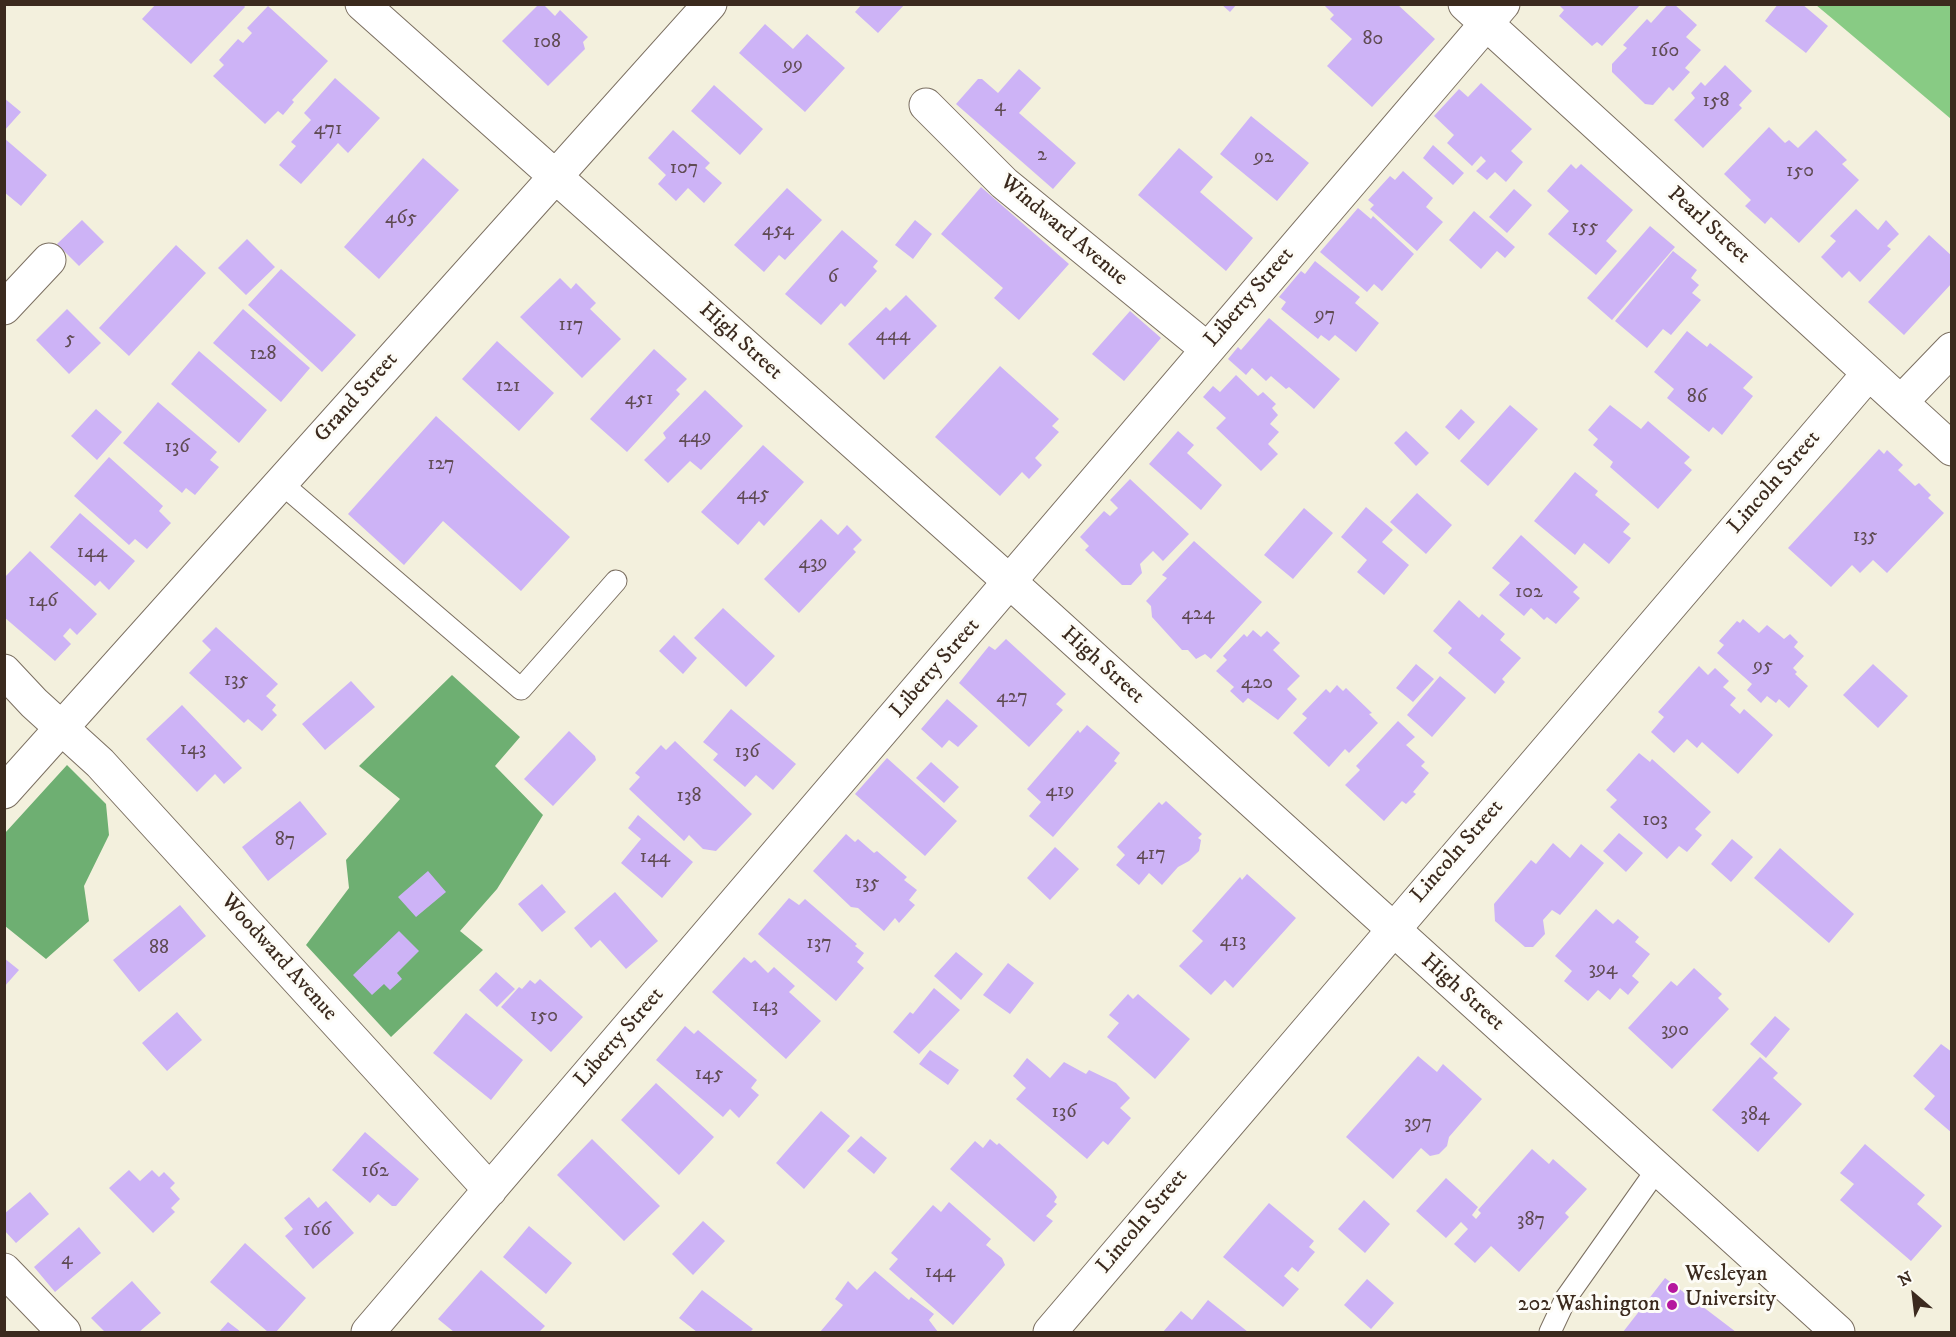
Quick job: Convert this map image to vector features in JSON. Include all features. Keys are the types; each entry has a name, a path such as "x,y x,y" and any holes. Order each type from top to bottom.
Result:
{"street":[{"name":"High Street","path":"362,4 1010,582 1391,930 1838,1332"},
{"name":"Grand Street","path":"4,792 710,4"},
{"name":"Liberty Street","path":"368,1332 1207,349 1484,11"},
{"name":"Pearl Street","path":"1484,11 1952,449"},
{"name":"Windward Avenue","path":"926,105 1004,183 1207,349"},
{"path":"4,308 49,260"},
{"path":"1901,402 1952,349"},
{"name":"Lincoln Street","path":"1050,1332 1869,373"},
{"name":"Woodward Avenue","path":"4,671 100,763 490,1190"},
{"path":"4,1270 64,1332"}],"lane":[{"path":"282,483 521,689 616,581"},
{"path":"1550,1332 1566,1298 1658,1168"}],"green space":[{"path":"1816,5 1951,5 1951,119 1834,20"},
{"path":"452,675 520,737 495,766 543,815 497,889 460,931 483,950 391,1037 306,945 349,888 346,860 400,799 359,766"},
{"path":"67,765 106,804 109,835 84,886 89,921 46,959 5,926 5,833"}],"building":[{"path":"156,4 243,4 245,7 191,64 142,19"},
{"path":"539,4 543,4 555,16 560,10 588,37 583,42 585,49 548,86 502,41"},
{"path":"862,4 905,4 878,33 855,12"},
{"path":"1221,4 1237,4 1230,12"},
{"path":"1323,4 1397,4 1435,39 1372,107 1327,66 1352,39 1330,19 1334,15"},
{"path":"1558,4 1641,4 1602,46 1597,42 1592,46 1559,16 1564,10"},
{"path":"1668,4 1674,4 1697,25 1686,37 1701,50 1685,68 1690,72 1673,91 1669,87 1653,105 1645,104 1612,72 1612,64 1627,48 1623,45 1647,19 1651,23"},
{"path":"1778,4 1802,4 1828,26 1806,53 1765,21"},
{"path":"268,6 328,61 292,100 294,102 283,115 278,111 265,124 213,76 224,65 219,60 238,39 243,43 252,33 247,28"},
{"path":"765,24 793,49 807,34 845,68 805,112 739,53"},
{"path":"1725,65 1752,91 1739,105 1742,108 1703,148 1674,120 1695,98 1691,93 1701,82 1705,86"},
{"path":"1019,69 1041,88 1019,113 1076,163 1053,189 956,104 978,79 982,79 998,93"},
{"path":"335,78 380,118 348,153 338,143 301,184 279,165 296,146 291,142 311,120 304,113"},
{"path":"1481,83 1532,129 1511,151 1523,162 1506,182 1495,172 1487,180 1476,171 1486,161 1481,156 1472,166 1447,143 1454,135 1434,116 1459,89 1468,97"},
{"path":"714,85 763,129 740,155 691,111"},
{"path":"4,98 21,112 4,131"},
{"path":"1251,116 1309,163 1277,201 1220,154"},
{"path":"1769,127 1785,143 1789,140 1798,148 1816,130 1847,160 1842,164 1859,180 1799,243 1771,217 1765,224 1745,206 1751,200 1724,174"},
{"path":"673,130 710,163 705,168 722,183 704,203 688,188 676,201 658,184 666,175 648,158"},
{"path":"4,138 47,175 21,206 4,192"},
{"path":"1433,145 1464,173 1453,185 1423,158"},
{"path":"1179,148 1213,177 1200,192 1253,238 1226,271 1138,195"},
{"path":"423,158 459,190 379,279 344,247"},
{"path":"1571,164 1576,169 1581,164 1633,210 1606,241 1617,251 1596,275 1548,234 1569,211 1547,191"},
{"path":"1403,171 1433,198 1426,207 1443,222 1417,251 1370,209 1374,205 1368,200 1390,176 1395,180"},
{"path":"981,187 1069,264 1019,320 994,298 1003,288 941,234"},
{"path":"787,188 822,220 785,260 779,255 764,272 734,245"},
{"path":"1514,189 1532,205 1507,233 1489,217"},
{"path":"1358,208 1371,219 1373,216 1414,254 1382,291 1374,284 1367,292 1320,252"},
{"path":"1856,209 1878,230 1886,220 1899,234 1887,246 1891,249 1860,282 1849,271 1842,278 1821,257 1836,241 1830,236"},
{"path":"1474,211 1515,247 1505,258 1497,251 1481,269 1449,240"},
{"path":"82,220 104,242 79,266 57,244"},
{"path":"915,220 932,234 913,259 895,245"},
{"path":"1650,226 1675,247 1612,320 1587,298"},
{"path":"842,230 878,261 873,267 877,271 845,307 841,303 821,325 785,294"},
{"path":"1929,235 1952,256 1952,283 1904,335 1868,302"},
{"path":"247,239 275,267 246,295 218,268"},
{"path":"176,245 206,273 129,356 99,328"},
{"path":"1673,251 1697,270 1691,278 1699,285 1692,293 1701,300 1671,335 1663,329 1647,348 1615,321"},
{"path":"1315,261 1360,297 1355,303 1379,323 1356,352 1335,335 1329,341 1321,335 1318,339 1281,309 1286,302 1279,297 1301,271 1305,274"},
{"path":"281,269 356,335 322,372 248,305"},
{"path":"560,278 571,289 576,283 596,303 590,309 621,339 582,378 520,317"},
{"path":"906,295 937,326 884,380 848,344 886,307 890,311"},
{"path":"67,309 101,343 69,374 36,340"},
{"path":"243,309 310,368 281,402 213,343"},
{"path":"1130,311 1161,338 1124,381 1092,354"},
{"path":"1269,318 1340,379 1314,409 1289,387 1286,389 1271,376 1266,381 1252,368 1246,375 1228,359 1238,347 1241,350"},
{"path":"1687,331 1707,347 1710,343 1753,377 1743,388 1753,396 1722,435 1713,427 1709,432 1667,398 1674,389 1654,372"},
{"path":"497,341 554,393 519,431 462,379"},
{"path":"654,349 687,379 676,390 680,394 627,452 590,419"},
{"path":"199,351 267,410 239,443 171,384"},
{"path":"1000,366 1059,419 1052,426 1059,432 1035,458 1042,465 1029,479 1022,472 1000,496 935,437"},
{"path":"1236,375 1258,396 1263,392 1276,404 1272,408 1278,415 1270,424 1279,432 1268,444 1278,454 1261,471 1216,428 1226,418 1203,397 1213,386 1220,392"},
{"path":"705,390 743,426 701,470 690,461 668,483 644,460 666,438 663,433"},
{"path":"158,402 217,452 210,460 219,467 195,495 186,488 182,493 123,443"},
{"path":"1510,405 1538,429 1488,486 1460,461"},
{"path":"1610,405 1641,429 1648,421 1690,457 1684,463 1692,470 1658,509 1610,467 1613,462 1593,445 1598,439 1588,430"},
{"path":"96,409 122,432 97,460 71,436"},
{"path":"1461,409 1475,422 1459,440 1445,427"},
{"path":"436,416 570,537 521,591 443,521 404,565 348,514"},
{"path":"1178,431 1194,445 1187,453 1222,485 1201,510 1149,464"},
{"path":"1406,431 1429,453 1416,466 1394,443"},
{"path":"763,445 804,482 764,526 759,521 738,545 701,512"},
{"path":"1879,449 1884,454 1887,450 1903,465 1898,470 1915,486 1919,483 1931,495 1928,498 1944,513 1887,573 1873,560 1860,573 1852,565 1831,587 1788,548"},
{"path":"109,457 163,506 159,511 171,523 147,549 135,539 129,545 74,496"},
{"path":"1575,472 1598,491 1595,495 1630,524 1623,532 1631,538 1609,564 1584,543 1575,555 1534,521"},
{"path":"1130,479 1189,534 1163,561 1153,551 1140,564 1142,573 1131,585 1122,585 1085,550 1089,546 1080,537 1104,511 1110,516 1118,508 1110,500"},
{"path":"1417,493 1452,525 1426,554 1390,522"},
{"path":"1366,507 1393,530 1382,542 1409,565 1384,595 1357,572 1367,560 1341,537"},
{"path":"1304,508 1333,533 1293,579 1264,555"},
{"path":"80,513 135,561 109,590 100,581 95,586 50,547"},
{"path":"821,519 838,535 847,525 862,540 853,549 856,552 799,613 764,579"},
{"path":"1521,535 1578,587 1573,592 1580,598 1556,624 1547,617 1544,620 1531,608 1524,616 1499,595 1510,583 1492,568"},
{"path":"1194,541 1262,602 1211,659 1205,654 1196,659 1188,650 1182,650 1152,617 1151,606 1146,601 1167,578 1162,575"},
{"path":"30,551 97,614 77,635 70,628 63,636 71,644 55,661 4,617 4,578"},
{"path":"1459,600 1479,618 1482,614 1505,634 1500,640 1521,658 1502,679 1505,682 1495,694 1448,653 1452,648 1433,631"},
{"path":"723,608 775,656 746,687 694,638"},
{"path":"1743,619 1759,633 1767,625 1784,639 1790,634 1798,642 1794,647 1804,656 1793,668 1797,672 1795,674 1808,686 1789,708 1779,699 1776,703 1767,696 1761,703 1747,690 1752,684 1717,653 1724,645 1719,641 1737,621 1740,623"},
{"path":"216,627 278,684 266,696 276,705 272,710 277,715 262,731 248,719 244,723 189,673 211,650 202,641"},
{"path":"1253,630 1261,637 1267,631 1280,643 1273,650 1300,676 1287,689 1297,699 1278,720 1248,698 1243,703 1230,691 1234,687 1216,671 1227,660 1223,656 1244,634 1247,637"},
{"path":"674,635 697,658 683,674 659,651"},
{"path":"1006,639 1066,694 1056,704 1063,710 1029,747 959,683 989,646 995,650"},
{"path":"1416,664 1434,679 1413,702 1396,688"},
{"path":"1873,664 1908,696 1878,728 1843,695"},
{"path":"1699,666 1708,675 1715,668 1729,681 1723,687 1736,698 1730,705 1740,714 1744,709 1773,735 1738,774 1702,742 1697,748 1687,739 1674,753 1651,732 1664,717 1658,712"},
{"path":"1440,676 1466,698 1432,737 1407,715"},
{"path":"351,681 375,707 325,750 302,724"},
{"path":"1337,685 1343,691 1346,688 1372,713 1369,714 1378,723 1349,753 1345,749 1329,767 1293,733 1307,718 1302,714 1326,689 1330,693"},
{"path":"947,699 978,726 958,747 949,740 942,748 921,729"},
{"path":"182,705 242,768 224,784 215,774 197,792 146,739"},
{"path":"731,709 796,764 773,790 756,775 745,787 713,760 718,754 703,742"},
{"path":"1398,721 1415,737 1406,745 1425,762 1421,766 1429,773 1413,792 1416,794 1406,804 1402,801 1384,821 1345,785 1360,770 1356,766"},
{"path":"1087,725 1120,753 1114,761 1117,763 1053,837 1029,816 1041,802 1027,789 1078,730 1080,733"},
{"path":"569,731 595,756 596,760 553,806 524,779"},
{"path":"675,741 752,814 716,851 703,849 689,835 684,841 629,789 640,777 635,773 661,745 666,750"},
{"path":"1639,753 1650,762 1652,759 1711,812 1695,829 1702,835 1687,852 1679,846 1667,859 1610,807 1617,800 1606,790"},
{"path":"887,758 957,821 925,856 855,794"},
{"path":"931,762 959,787 944,803 916,778"},
{"path":"300,801 327,834 268,881 242,847"},
{"path":"1166,801 1202,834 1198,838 1201,840 1199,851 1189,861 1178,867 1162,885 1149,873 1139,885 1116,865 1125,855 1117,847 1159,802 1162,805"},
{"path":"638,815 693,862 662,898 621,863 641,839 628,828"},
{"path":"1619,833 1643,853 1626,872 1603,851"},
{"path":"846,834 855,842 858,839 874,853 877,851 907,877 904,880 917,890 909,900 915,905 899,923 895,918 884,931 858,908 851,907 813,871"},
{"path":"1732,839 1753,857 1731,882 1711,864"},
{"path":"1553,843 1570,858 1581,844 1604,863 1560,915 1552,910 1543,920 1545,934 1533,947 1525,947 1495,921 1494,904 1531,860 1536,864"},
{"path":"1055,847 1079,869 1050,900 1027,878"},
{"path":"1780,848 1854,914 1829,943 1754,878"},
{"path":"428,871 446,892 416,917 398,897"},
{"path":"1247,874 1296,918 1233,988 1225,980 1211,995 1179,966 1203,941 1192,931 1240,877 1242,880"},
{"path":"542,884 566,912 542,932 518,904"},
{"path":"615,892 658,941 626,969 600,940 591,948 574,928"},
{"path":"789,898 799,905 805,899 857,944 855,946 864,953 857,962 864,968 836,1001 758,934"},
{"path":"180,905 206,936 139,992 113,960"},
{"path":"1596,909 1613,924 1618,919 1639,937 1635,942 1650,954 1632,976 1639,982 1628,995 1620,988 1610,1000 1598,990 1588,1001 1564,981 1572,971 1555,956"},
{"path":"399,931 419,951 397,973 402,979 390,990 384,984 372,995 353,975"},
{"path":"956,952 983,974 961,1000 934,976"},
{"path":"744,957 751,963 755,960 768,973 774,967 795,986 789,992 821,1021 786,1059 712,992"},
{"path":"4,958 19,970 4,987"},
{"path":"1008,963 1034,983 1010,1014 983,995"},
{"path":"1694,968 1722,994 1718,998 1729,1009 1672,1069 1628,1028 1671,981 1677,986"},
{"path":"496,972 515,989 497,1007 479,990"},
{"path":"540,979 583,1017 551,1052 501,1007 519,987 522,989 530,980 535,984"},
{"path":"934,988 960,1010 919,1054 893,1032 910,1012 913,1014"},
{"path":"1128,994 1133,999 1138,994 1190,1039 1155,1079 1107,1037 1119,1023 1109,1015"},
{"path":"177,1012 202,1040 167,1071 142,1043"},
{"path":"466,1013 523,1060 491,1100 433,1053"},
{"path":"1775,1016 1790,1029 1766,1058 1750,1044"},
{"path":"685,1026 694,1034 698,1030 757,1080 751,1088 759,1095 739,1118 730,1109 723,1117 656,1060"},
{"path":"1941,1044 1952,1052 1952,1133 1924,1109 1935,1096 1913,1076"},
{"path":"930,1050 959,1070 948,1085 919,1064"},
{"path":"1418,1056 1437,1072 1443,1064 1482,1099 1449,1137 1447,1146 1439,1154 1430,1156 1421,1148 1393,1179 1346,1137"},
{"path":"1760,1057 1778,1073 1773,1078 1802,1104 1758,1152 1712,1110"},
{"path":"1027,1058 1050,1078 1064,1062 1086,1074 1089,1070 1116,1083 1130,1098 1120,1108 1131,1118 1108,1145 1103,1141 1087,1159 1016,1099 1026,1088 1013,1076"},
{"path":"656,1083 714,1137 679,1175 621,1120"},
{"path":"821,1111 850,1136 804,1189 776,1163"},
{"path":"365,1132 419,1179 396,1206 392,1206 378,1194 370,1203 332,1170"},
{"path":"861,1136 887,1158 874,1174 847,1151"},
{"path":"592,1139 660,1206 624,1241 557,1175"},
{"path":"990,1139 997,1145 999,1143 1057,1197 1054,1202 1057,1204 1046,1216 1053,1221 1034,1242 950,1169 975,1141 983,1148"},
{"path":"1865,1144 1925,1195 1917,1204 1942,1226 1911,1261 1840,1200 1854,1184 1840,1173"},
{"path":"1532,1149 1549,1164 1553,1159 1587,1189 1565,1213 1569,1217 1519,1272 1491,1246 1475,1263 1454,1244 1468,1229 1461,1222 1446,1238 1416,1211 1446,1178 1478,1207 1472,1215 1476,1219 1481,1213 1478,1210"},
{"path":"129,1170 140,1181 152,1170 159,1177 164,1172 175,1183 170,1188 180,1199 171,1208 175,1212 153,1233 109,1188"},
{"path":"30,1192 49,1214 16,1243 4,1230 4,1214"},
{"path":"309,1197 318,1208 326,1201 354,1233 313,1269 285,1236 293,1229 284,1218"},
{"path":"1364,1200 1390,1224 1365,1253 1338,1229"},
{"path":"949,1202 991,1239 986,1245 1002,1258 1005,1265 953,1325 889,1269 898,1259 891,1253 933,1205 941,1212"},
{"path":"1269,1203 1314,1241 1309,1247 1315,1252 1298,1272 1292,1267 1284,1276 1299,1289 1283,1307 1223,1257"},
{"path":"703,1221 725,1241 693,1275 672,1254"},
{"path":"529,1226 572,1263 546,1294 503,1257"},
{"path":"79,1227 101,1253 55,1292 34,1267"},
{"path":"245,1243 306,1298 276,1332 268,1332 210,1282"},
{"path":"481,1270 545,1326 539,1332 454,1332 438,1319"},
{"path":"875,1271 909,1300 911,1297 934,1314 929,1320 938,1332 820,1332 843,1305 835,1299 848,1281 857,1290"},
{"name":"202 Washington","path":"1665,1278 1736,1332 1623,1332"},
{"path":"1367,1279 1394,1303 1371,1329 1344,1305"},
{"path":"132,1281 161,1313 139,1332 105,1332 91,1318"},
{"path":"702,1290 753,1329 750,1332 697,1332 679,1318"},
{"path":"1208,1300 1248,1332 1163,1332 1181,1311 1192,1320"},
{"path":"228,1322 241,1332 219,1332"}],"place":[{"name":"Wesleyan University","path":"1673,1288"},
{"name":"202 Washington","path":"1672,1305"}]}
